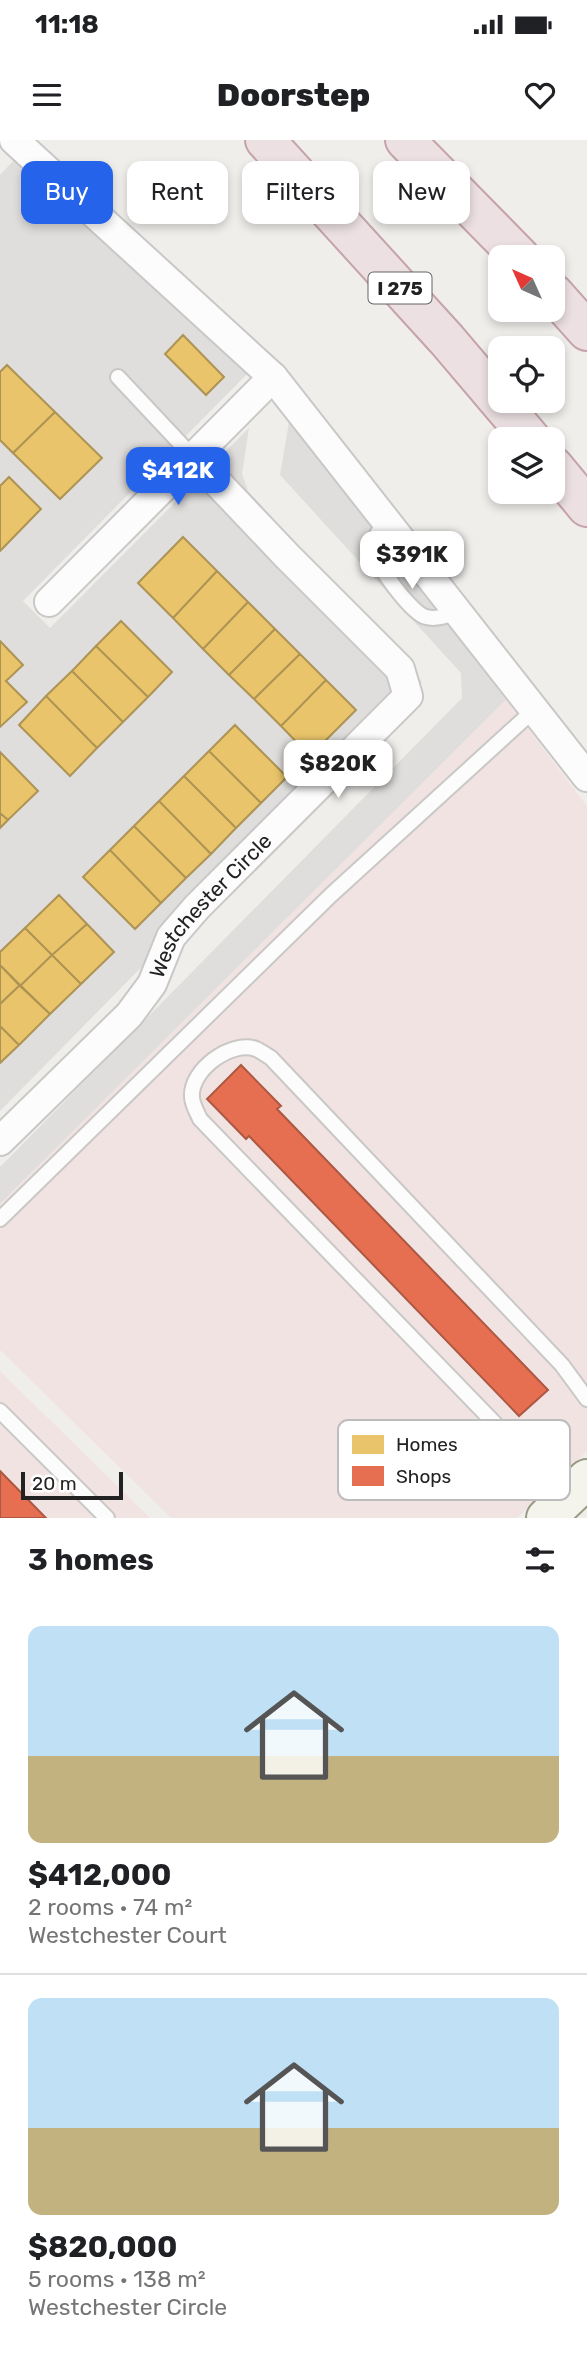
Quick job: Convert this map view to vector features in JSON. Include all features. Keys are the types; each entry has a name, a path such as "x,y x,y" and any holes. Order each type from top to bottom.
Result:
{"highway":[{"name":"I 275","path":"265,140 447,340 521,427"},
{"path":"405,140 508,245"},
{"path":"565,306 587,331"},
{"path":"565,480 587,507"}],"street":[{"path":"0,148 8,140"},
{"path":"14,140 273,377 587,777"},
{"path":"49,602 273,377"},
{"name":"Westchester Circle","path":"0,1141 129,1015 152,984 171,937 197,907 408,696 400,669 193,457"}],"lane":[{"path":"118,377 193,457"},
{"path":"0,1219 331,895 535,709"},
{"path":"491,1420 200,1119 192,1097 197,1077 212,1059 230,1050 254,1048 271,1058 562,1365 587,1399"},
{"path":"0,1411 107,1518"}],"shaded area":[{"path":"33,140 53,161 21,161 21,224 113,224 252,369 23,601 50,628 249,428 242,474 248,491 422,682 0,1111 0,175"},
{"path":"290,416 506,700 0,1204 0,1167 462,698 461,673 280,475"},
{"path":"506,700 587,806 587,1451 570,1467 570,1420 338,1420 338,1500 536,1500 517,1518 171,1518 0,1350 0,1204"},
{"path":"0,1371 150,1518 0,1518"}],"building: Homes":[{"path":"183,335 224,377 206,395 165,354"},
{"path":"7,365 55,412 13,453 0,440 0,372"},
{"path":"55,412 102,458 60,499 13,453"},
{"path":"9,477 41,509 0,551 0,486"},
{"path":"183,537 217,571 173,618 138,583"},
{"path":"217,571 248,602 203,649 173,618"},
{"path":"248,602 275,629 229,675 203,649"},
{"path":"121,621 172,672 148,697 96,646"},
{"path":"275,629 300,654 254,699 229,675"},
{"path":"0,641 23,665 6,681 27,702 0,727"},
{"path":"96,646 148,697 123,722 72,671"},
{"path":"300,654 326,680 281,726 254,699"},
{"path":"72,671 123,722 97,748 46,696"},
{"path":"326,680 356,710 310,756 281,726"},
{"path":"46,696 97,748 70,776 19,725"},
{"path":"235,725 287,777 261,803 209,751"},
{"path":"209,751 261,803 236,828 184,776"},
{"path":"0,752 38,791 8,820 0,813"},
{"path":"184,776 236,828 211,854 159,801"},
{"path":"159,801 211,854 186,878 134,826"},
{"path":"0,813 8,820 0,828"},
{"path":"134,826 186,878 161,903 110,850"},
{"path":"110,850 161,903 135,929 83,877"},
{"path":"59,895 87,924 52,955 25,928"},
{"path":"87,924 114,952 81,984 52,955"},
{"path":"25,928 52,955 20,986 0,965 0,952"},
{"path":"52,955 81,984 50,1014 20,986"},
{"path":"0,965 20,985 0,1004"},
{"path":"20,985 50,1014 19,1045 0,1026 0,1004"},
{"path":"0,1026 19,1045 0,1063"}],"building: Shops":[{"path":"241,1065 281,1106 277,1109 548,1390 519,1416 249,1136 246,1139 207,1099"},
{"path":"0,1471 46,1518 0,1518"}]}
